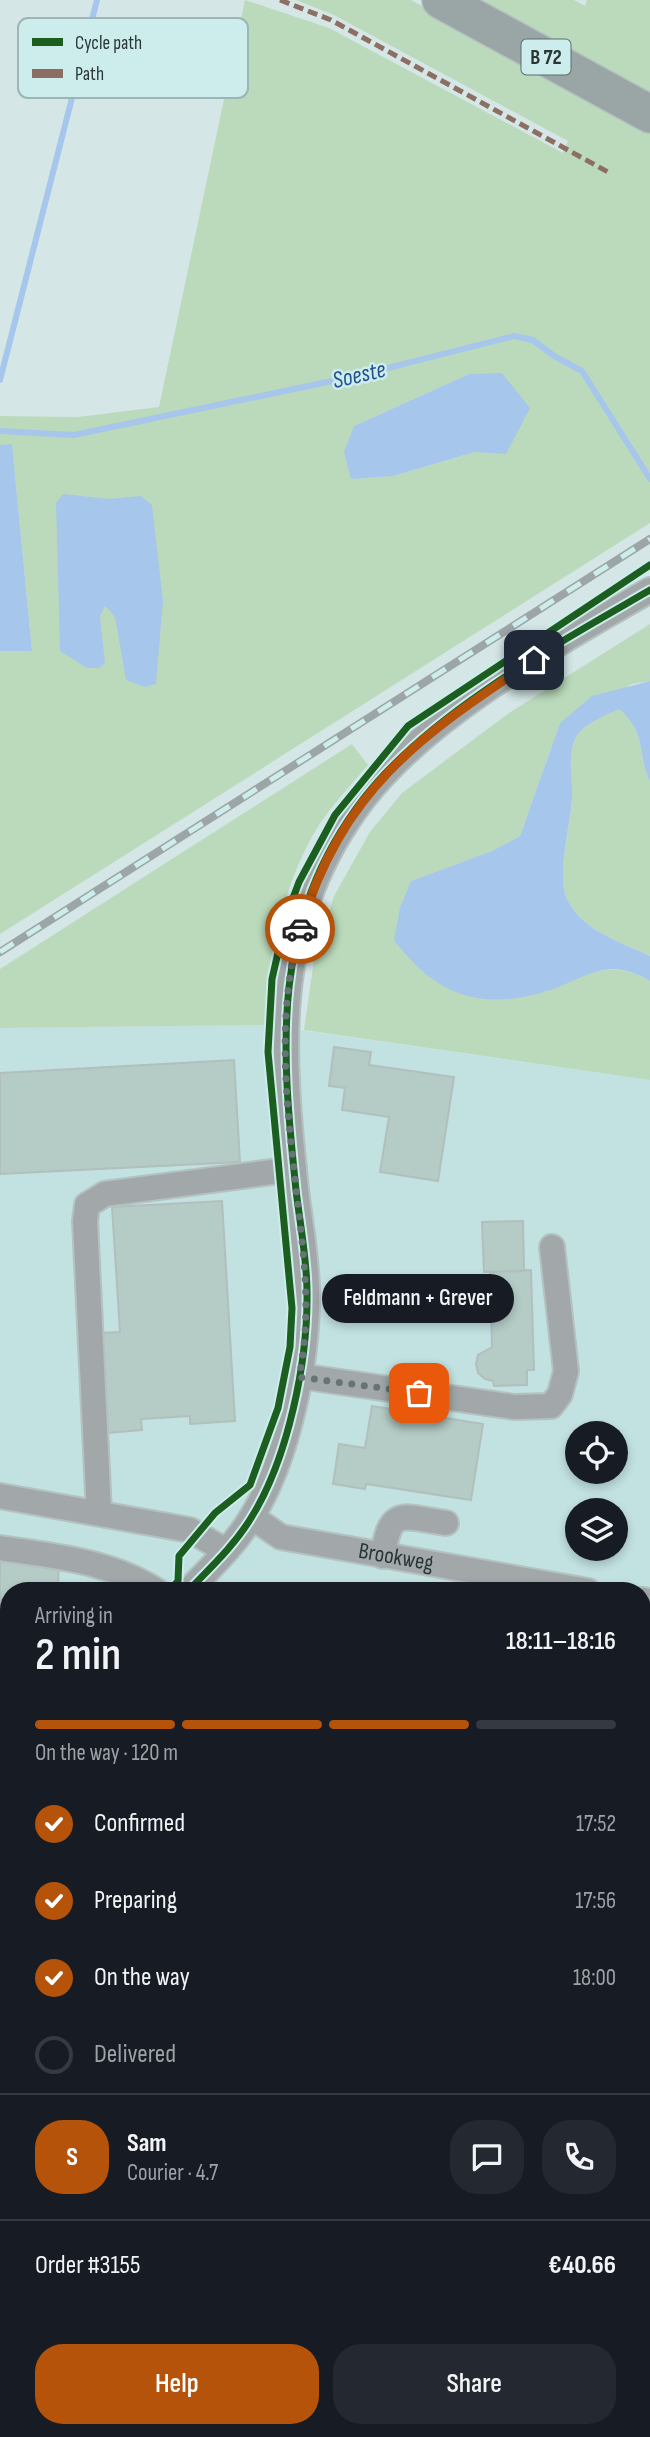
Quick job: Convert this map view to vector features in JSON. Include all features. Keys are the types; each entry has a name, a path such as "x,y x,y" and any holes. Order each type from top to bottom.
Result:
{"highway":[{"name":"B 72","path":"441,0 650,114"}],"street":[{"path":"197,1582 226,1551 252,1517 274,1469 299,1377 307,1292 284,1055 287,985 309,898 341,832 381,778 449,717 577,632 650,590"},
{"path":"99,1513 85,1222 87,1205 105,1194 294,1169"},
{"path":"299,1377 514,1407 551,1406 560,1394 566,1371 552,1247"},
{"path":"0,1496 190,1530 226,1551"},
{"name":"Brookweg","path":"252,1517 281,1537 535,1582"},
{"path":"383,1556 387,1530 396,1520 404,1517 446,1523"},
{"path":"0,1548 71,1558 109,1568 138,1582"}],"shaded area":[{"path":"265,1025 650,1080 650,1582 0,1582 0,1028"}],"green space":[{"path":"245,0 329,28 563,153 568,141 334,15 296,0 411,0 650,133 650,523 0,934 0,651 32,651 12,445 0,445 0,416 78,417 159,407 224,98 248,98 248,18 241,18","holes":["469,374 506,453 475,452 393,476 354,426"]},
{"path":"477,0 574,0 585,6 587,0 650,0 650,92"},
{"path":"650,624 650,681 632,684 560,723 520,836 492,851 411,881 545,992 584,975 609,970 636,974 650,981 650,1080 304,1030 314,960 334,896 370,832 402,793 509,713"},
{"path":"619,709 638,735 650,782 650,956 592,927 574,910 564,889 563,864 572,798 571,761 575,739 582,729"},
{"path":"352,744 368,765 317,828 294,874 274,948 265,1025 0,1028 0,969"}],"water":[{"path":"502,373 530,408 506,454 475,452 393,476 351,479 344,452 354,426 469,374"},
{"path":"12,444 32,651 0,651 0,445"},
{"path":"63,494 109,499 141,496 152,505 163,601 156,684 144,687 126,680 115,617 105,606 100,616 105,663 99,668 87,668 60,651 56,503"},
{"path":"650,681 650,782 638,735 619,709 588,725 575,739 571,754 572,797 563,877 567,899 582,919 603,934 650,956 650,981 634,973 607,969 544,992 498,999 459,993 425,974 394,940 400,908 411,881 492,851 520,836 560,723 592,696"}],"building":[{"path":"334,1047 371,1052 369,1065 454,1077 438,1181 380,1172 389,1117 342,1110 345,1088 329,1086"},
{"path":"234,1060 240,1162 0,1174 0,1073"},
{"path":"222,1201 235,1421 190,1424 190,1416 141,1419 142,1430 108,1433 102,1333 120,1332 112,1207"},
{"path":"523,1221 524,1271 484,1272 482,1222"},
{"path":"531,1270 534,1370 527,1370 527,1385 494,1386 493,1381 478,1373 476,1364 478,1355 492,1347 490,1272"},
{"path":"372,1406 483,1424 471,1500 366,1484 365,1489 333,1484 339,1444 365,1448"},
{"path":"0,1560 59,1563 58,1582 0,1582"}],"waterway":[{"path":"92,18 97,0"},
{"path":"0,380 72,98"},
{"name":"Soeste","path":"0,431 74,435 356,376 514,336 533,340 554,356 582,371 650,479"}],"railway":[{"path":"0,952 650,539"}],"marked path":[{"path":"280,0 331,20 608,172"}],"cycle path":[{"path":"177,1582 179,1556 215,1513 250,1485 278,1408 290,1347 292,1308 268,1052 272,979 286,917 299,882 335,815 408,726 650,565"},
{"path":"196,1582 237,1538 264,1494 285,1439 299,1378 304,1348 307,1280 287,1086 289,986 297,938 312,891 333,844 364,798 391,767 423,737 497,682 650,590"}],"way so far":[{"path":"300,929 287,985 284,1031 284,1055 307,1292 299,1377 419,1393"}],"place":[{"name":"Feldmann + Grever","path":"419,1393"}],"route":[{"path":"300,929 309,898 334,843 348,820 381,778 419,741 449,717 534,660"}]}
